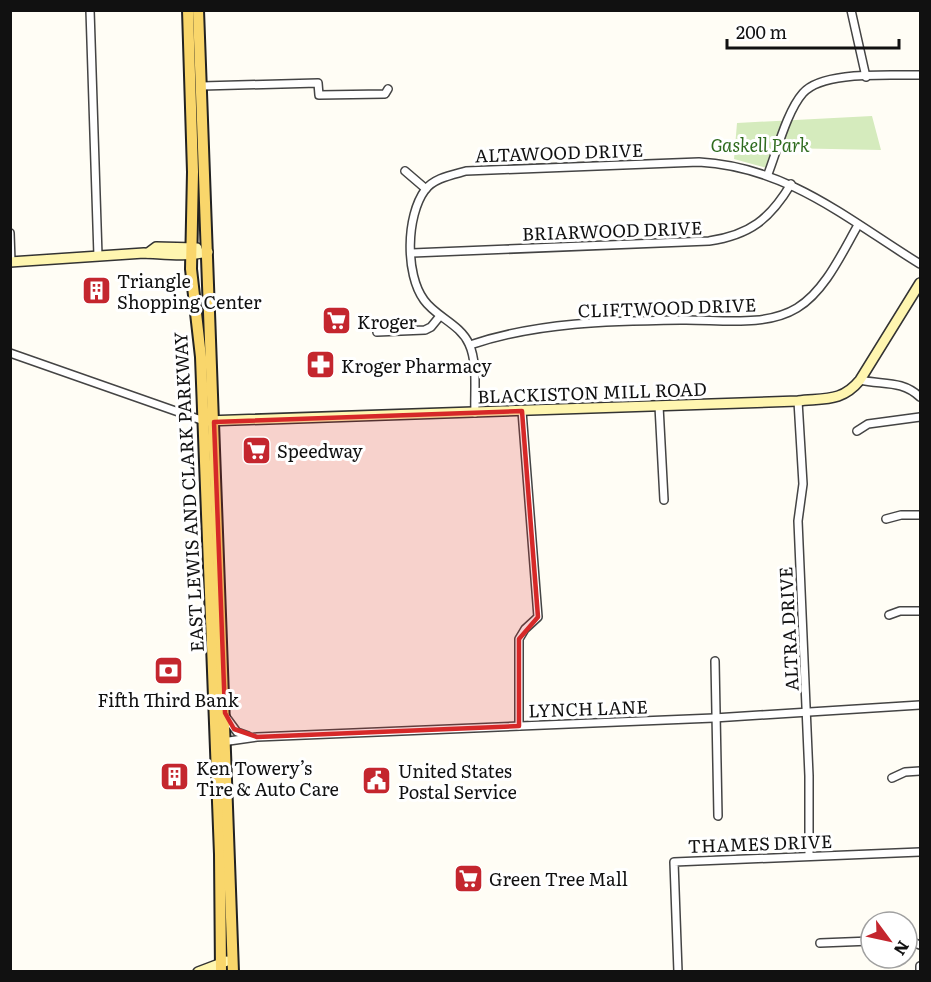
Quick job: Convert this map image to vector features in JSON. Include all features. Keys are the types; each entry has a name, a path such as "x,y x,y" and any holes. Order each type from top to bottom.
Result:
{"main road":[{"name":"EAST LEWIS AND CLARK PARKWAY","path":"188,10 192,251 209,422 225,713 221,743 221,967"},
{"name":"EAST LEWIS AND CLARK PARKWAY","path":"198,10 208,252 209,422 232,966"},
{"path":"11,262 148,254 156,247 208,252"},
{"name":"BLACKISTON MILL ROAD","path":"209,422 798,401 843,396 860,380 921,283"},
{"path":"198,972 232,966"}],"street":[{"path":"90,10 99,256"},
{"path":"851,10 866,77"},
{"path":"768,174 789,118 803,92 818,81 921,75"},
{"path":"202,86 318,83 319,95 385,94 388,88"},
{"name":"ALTAWOOD DRIVE","path":"426,189 440,179 466,171 699,162 733,165 768,174 791,184 921,264"},
{"path":"405,171 426,189 411,225 412,271 419,293 440,316 457,328 470,345 475,413"},
{"name":"BRIARWOOD DRIVE","path":"412,253 709,241 734,237 776,209 791,184"},
{"name":"CLIFTWOOD DRIVE","path":"470,345 506,333 546,326 681,320 764,320 796,309 814,295 858,225"},
{"path":"10,233 11,262"},
{"path":"377,332 425,330 431,327 440,316"},
{"path":"10,353 209,422"},
{"path":"860,380 875,383 898,383 911,388 921,397"},
{"name":"ALTRA DRIVE","path":"798,401 803,484 798,521 806,713 808,856"},
{"path":"659,406 664,500"},
{"path":"519,726 519,639 525,629 538,617 522,411"},
{"path":"857,431 868,424 921,417"},
{"path":"886,519 901,515 921,515"},
{"path":"889,615 900,611 921,611"},
{"path":"715,661 714,718 718,816"},
{"name":"LYNCH LANE","path":"221,743 257,736 714,718 921,705"},
{"name":"LYNCH LANE","path":"225,713 237,732 257,736"},
{"path":"892,778 905,772 921,771"},
{"name":"THAMES DRIVE","path":"678,972 674,862 921,852"},
{"path":"820,943 859,941"},
{"path":"920,972 921,966"}],"highlighted area":[{"path":"522,411 538,617 519,639 519,726 257,737 234,729 225,713 214,422"}],"green space":[{"name":"Gaskell Park","path":"872,116 881,150 782,148 774,170 734,159 737,123"}],"place":[{"name":"Triangle Shopping Center","path":"96,290"},
{"name":"Kroger","path":"336,321"},
{"name":"Kroger Pharmacy","path":"320,365"},
{"name":"Speedway","path":"256,450"},
{"name":"Fifth Third Bank","path":"168,670"},
{"name":"Ken Towery’s Tire & Auto Care","path":"175,777"},
{"name":"United States Postal Service","path":"377,780"},
{"name":"Green Tree Mall","path":"468,878"}]}
